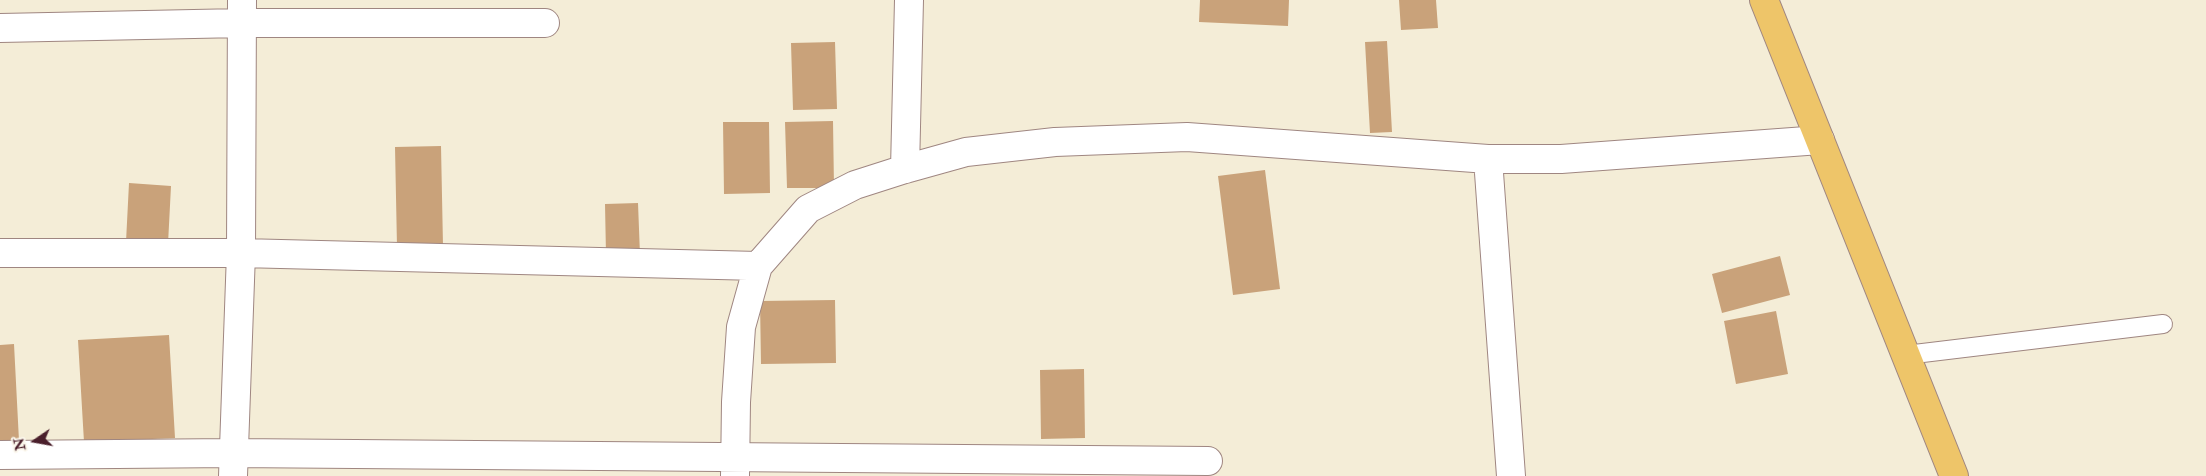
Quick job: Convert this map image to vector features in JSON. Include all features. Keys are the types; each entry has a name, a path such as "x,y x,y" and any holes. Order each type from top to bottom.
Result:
{"main road":[{"path":"1764,0 1954,476"}],"street":[{"path":"905,169 909,0"},
{"path":"0,28 242,11 545,23"},
{"path":"233,464 241,253 242,11"},
{"path":"735,466 736,402 741,327 758,266 808,208 855,185 905,169 966,152 1035,145 1187,137 1488,159 1561,159 1820,140"},
{"path":"1488,159 1510,476"},
{"path":"0,253 241,253 758,266"},
{"path":"0,455 233,464 735,466 1208,460"}],"lane":[{"path":"1906,355 2163,324"}],"building":[{"path":"1200,0 1289,0 1288,26 1199,22"},
{"path":"1399,0 1436,0 1438,28 1401,30"},
{"path":"1387,41 1392,132 1370,133 1365,42"},
{"path":"835,42 837,109 793,110 791,43"},
{"path":"833,121 834,188 787,188 785,122"},
{"path":"723,122 769,122 770,193 724,194"},
{"path":"441,146 443,246 397,247 395,147"},
{"path":"1265,170 1280,289 1233,295 1218,176"},
{"path":"129,183 171,186 168,244 126,242"},
{"path":"638,203 640,255 606,255 605,204"},
{"path":"1780,256 1790,295 1722,313 1712,274"},
{"path":"835,300 836,363 761,364 760,301"},
{"path":"1776,311 1788,374 1736,384 1724,321"},
{"path":"169,335 175,438 84,442 78,340"},
{"path":"14,344 19,441 0,442 0,345"},
{"path":"1084,369 1085,438 1041,439 1040,370"}]}
